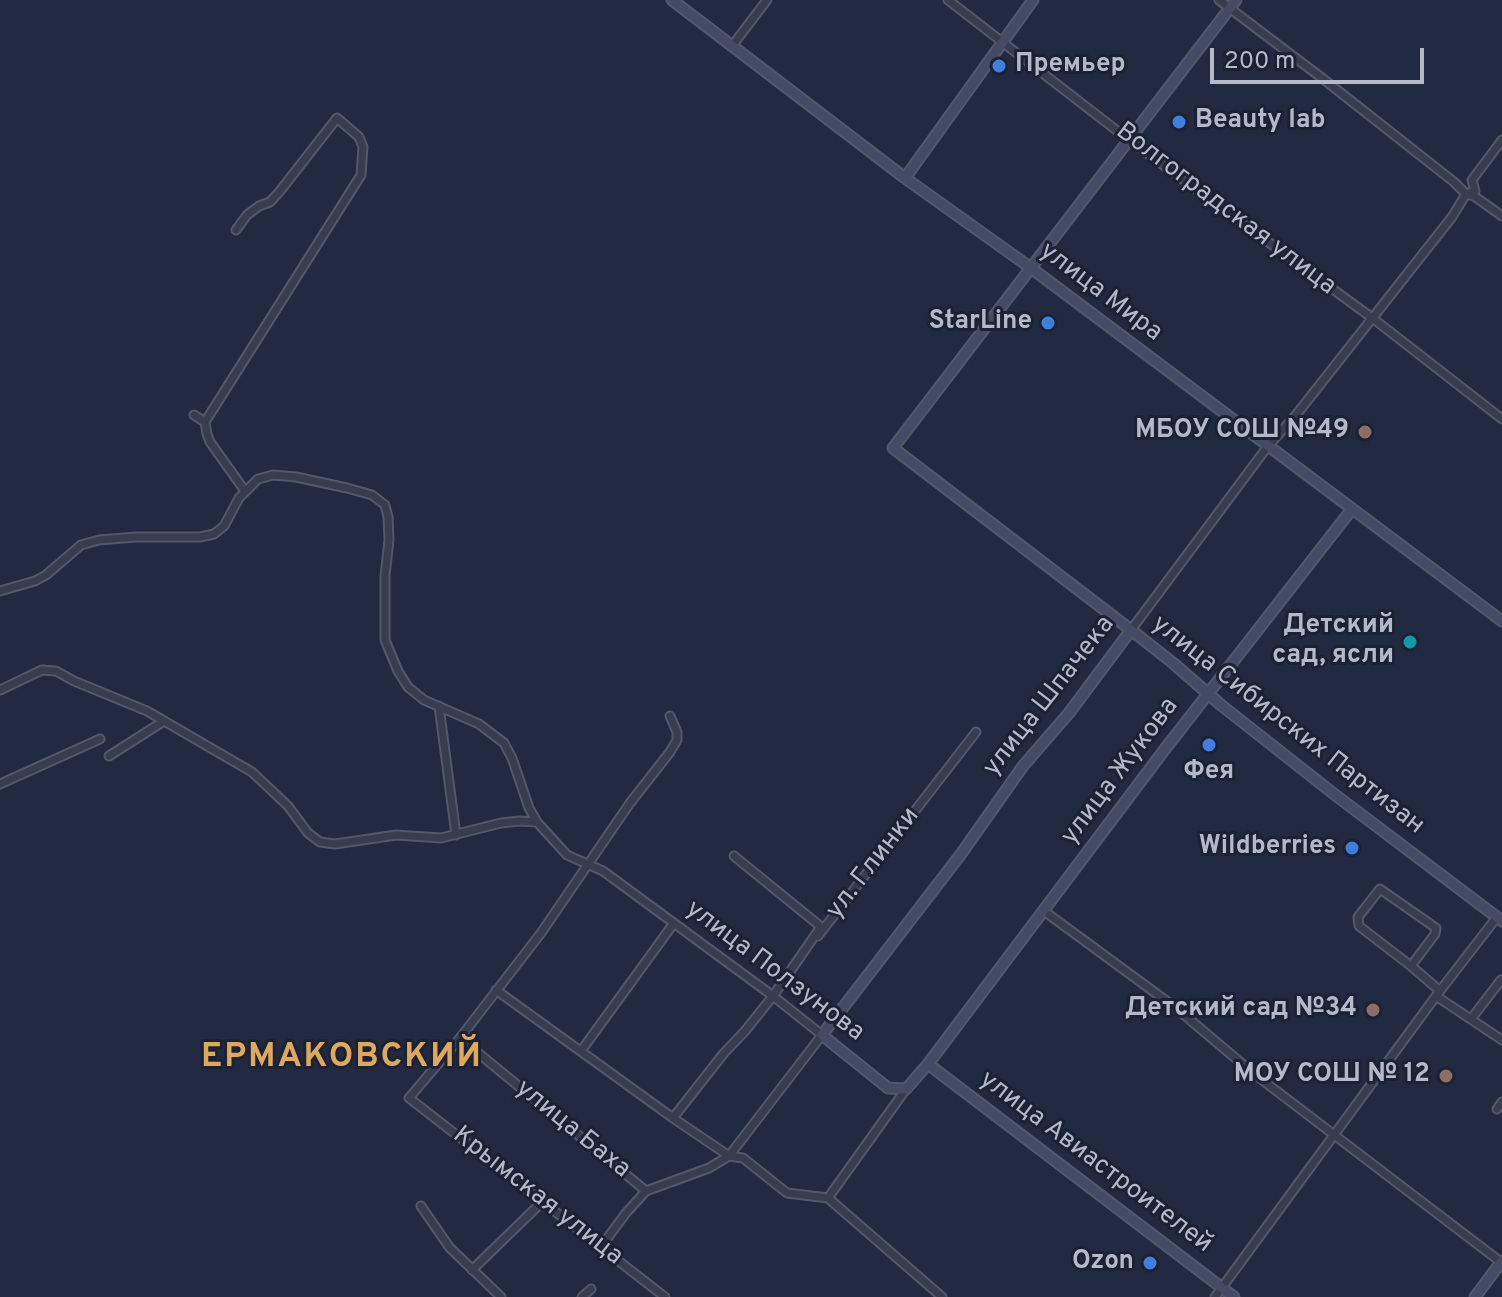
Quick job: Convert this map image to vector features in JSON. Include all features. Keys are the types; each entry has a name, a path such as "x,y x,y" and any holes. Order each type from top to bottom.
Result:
{"street":[{"name":"улица Мира","path":"672,0 905,178 1031,268 1502,621"},
{"path":"732,46 767,0"},
{"name":"Волгоградская улица","path":"948,0 1129,140 1373,318 1502,419"},
{"path":"905,178 1033,0"},
{"path":"1219,0 1233,4 1466,194 1474,196 1502,216"},
{"path":"1031,268 1233,4"},
{"path":"0,591 35,581 81,545 90,542 136,537 200,537 214,534 224,526 245,491 210,442 205,422 361,175 363,147 359,137 337,118 280,191 270,202 247,215 236,230"},
{"name":"улица Шпачека","path":"600,1248 646,1191 709,1168 729,1156 961,854 1023,766 1069,713 1268,446 1373,318 1452,217 1466,194 1475,191 1472,180 1502,140"},
{"path":"1457,185 1472,180"},
{"name":"улица Сибирских Партизан","path":"1031,268 893,448 1131,630 1334,794 1499,919"},
{"path":"194,415 205,422"},
{"name":"улица Ползунова","path":"245,491 258,479 273,475 296,477 372,495 385,505 389,540 385,576 385,640 408,687 424,700 479,724 504,743 537,822 567,855 603,871 773,996 888,1088 906,1089"},
{"name":"улица Жукова","path":"928,1064 1208,693 1352,509"},
{"path":"0,690 42,670 56,671 147,711 252,772 320,842 348,843 396,835 441,838 501,823 537,822"},
{"path":"439,706 456,835"},
{"path":"460,1038 546,927 630,803 670,752 677,740 677,732 670,716"},
{"path":"109,756 164,721"},
{"name":"ул. Глинки","path":"773,996 976,732"},
{"path":"0,784 100,739"},
{"path":"673,1118 773,996 820,926 734,856"},
{"path":"1411,966 1435,934 1436,928 1380,889 1358,917 1358,924 1411,966 1438,994 1502,1040"},
{"path":"1044,911 1176,1008 1246,1068 1502,1262 1475,1297"},
{"path":"1215,1297 1438,994 1499,919"},
{"path":"581,1051 674,923"},
{"path":"1471,1019 1502,981"},
{"path":"496,990 673,1118 729,1156 743,1158 787,1193 828,1198 940,1295"},
{"name":"Крымская улица","path":"460,1038 409,1098 665,1297"},
{"name":"улица Баха","path":"460,1038 646,1191"},
{"path":"828,1198 906,1089 928,1064"},
{"name":"улица Авиастроителей","path":"928,1064 1234,1297"},
{"path":"472,1270 542,1202"},
{"path":"421,1206 450,1248 501,1297"},
{"path":"582,1297 591,1289"}],"place":[{"name":"Премьер","path":"999,66"},
{"name":"Beauty lab","path":"1179,122"},
{"name":"StarLine","path":"1048,323"},
{"name":"МБОУ СОШ №49","path":"1365,432"},
{"name":"Детский сад, ясли","path":"1410,642"},
{"name":"Фея","path":"1209,745"},
{"name":"Wildberries","path":"1352,848"},
{"name":"Детский сад №34","path":"1373,1010"},
{"name":"МОУ СОШ № 12","path":"1446,1076"},
{"name":"Ozon","path":"1150,1263"}],"district":[{"name":"ЕРМАКОВСКИЙ","path":"342,1059"}]}
